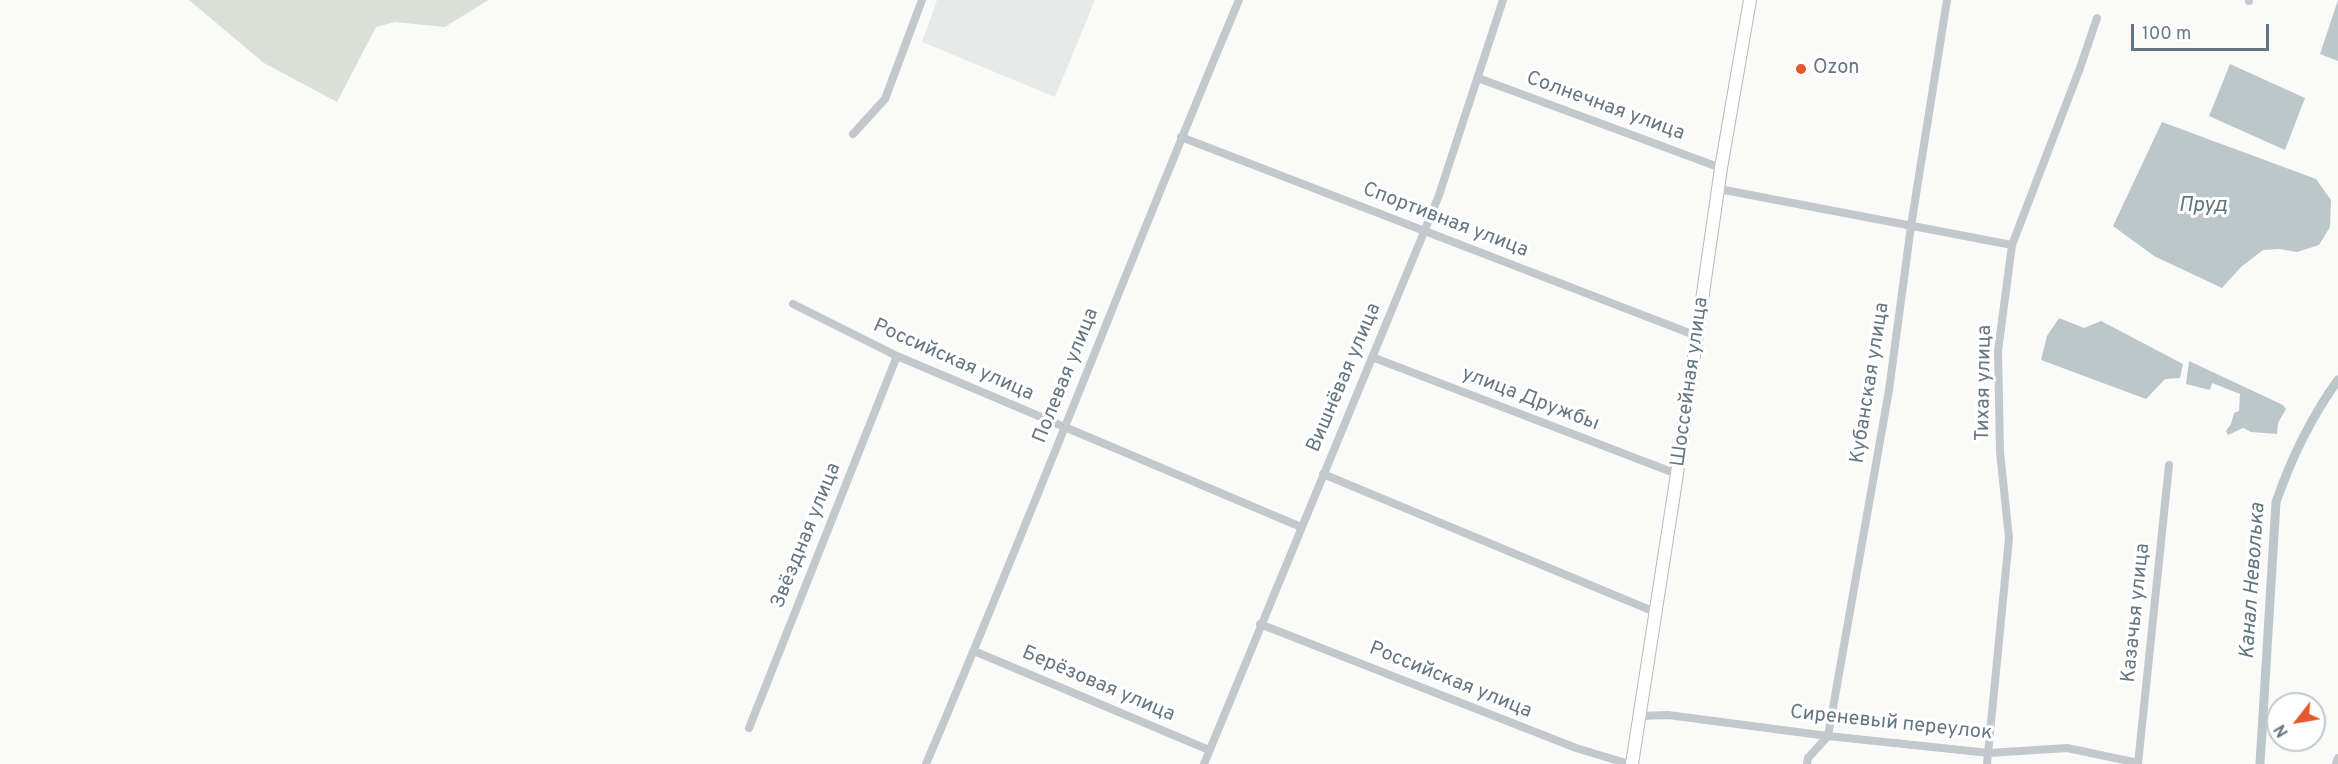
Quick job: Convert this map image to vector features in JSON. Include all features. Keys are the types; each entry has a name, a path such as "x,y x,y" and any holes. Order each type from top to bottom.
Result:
{"main road":[{"name":"Шоссейная улица","path":"1630,764 1640,716 1654,612 1677,474 1721,168 1750,0"}],"street":[{"path":"853,134 885,99 922,0"},
{"name":"Полевая улица","path":"926,764 1239,0"},
{"name":"Вишнёвая улица","path":"1205,764 1260,624 1425,232 1503,0"},
{"name":"Кубанская улица","path":"1828,736 1889,390 1911,226 1947,0"},
{"name":"Тихая улица","path":"1987,764 2009,538 2000,452 1998,351 2012,245 2097,18"},
{"name":"Солнечная улица","path":"1478,78 1721,168"},
{"name":"Спортивная улица","path":"1181,137 1697,336"},
{"path":"1719,189 2012,245"},
{"name":"Российская улица","path":"793,304 897,356 1301,527"},
{"name":"Звёздная улица","path":"749,728 897,356"},
{"name":"улица Дружбы","path":"1372,357 1677,474"},
{"name":"Казачья улица","path":"2138,764 2169,465"},
{"path":"1323,474 1654,612"},
{"name":"Российская улица","path":"1260,624 1576,748 1630,764"},
{"name":"Берёзовая улица","path":"974,651 1209,750"},
{"name":"Сиреневый переулок","path":"1640,716 1668,715 1828,736 1989,753 2067,748 2138,764"},
{"path":"1806,764 1808,758 1828,736"},
{"path":"2336,764 2338,758"}],"shaded area":[{"path":"189,0 488,0 445,27 395,22 376,27 337,102 264,63"},
{"path":"937,0 1095,0 1055,97 922,42"}],"water":[{"path":"2338,0 2338,61 2320,54"},
{"path":"2230,64 2305,98 2285,150 2209,116"},
{"name":"Пруд","path":"2162,122 2316,179 2331,200 2330,227 2319,245 2297,252 2279,249 2263,250 2241,267 2222,288 2154,256 2113,226"},
{"path":"2059,318 2084,328 2101,321 2183,364 2180,378 2165,379 2146,399 2041,360 2047,336"},
{"path":"2189,361 2283,405 2286,409 2278,423 2277,434 2251,432 2243,428 2228,435 2226,431 2234,413 2239,411 2240,394 2212,383 2210,390 2186,384"}],"waterway":[{"name":"Канал Неволька","path":"2260,764 2276,502 2303,438 2319,408 2338,380"}],"place":[{"name":"Ozon","path":"1801,69"}]}
